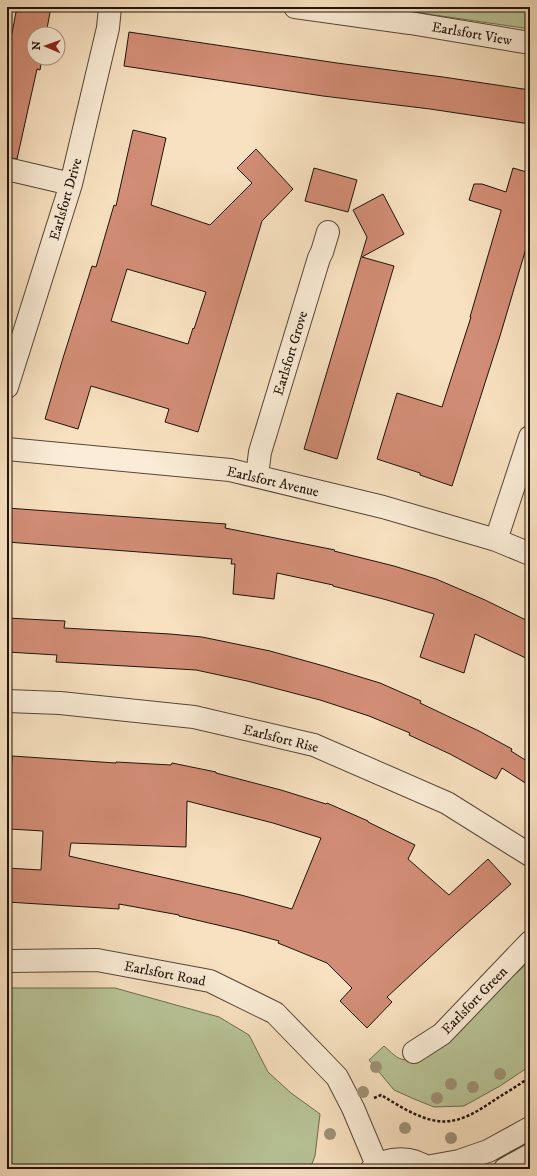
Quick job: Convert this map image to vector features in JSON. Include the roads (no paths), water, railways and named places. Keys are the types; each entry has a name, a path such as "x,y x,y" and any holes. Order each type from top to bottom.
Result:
{"street":[{"name":"Earlsfort Drive","path":"7,387 71,184 108,28 110,7"},
{"name":"Earlsfort View","path":"295,7 410,23 530,43"},
{"path":"7,170 71,184"},
{"name":"Earlsfort Grove","path":"257,476 260,452 316,266 328,232"},
{"path":"496,540 530,437"},
{"name":"Earlsfort Avenue","path":"7,449 230,470 383,507 496,540 530,554"},
{"name":"Earlsfort Rise","path":"7,700 60,703 194,717 314,745 447,803 530,855"},
{"name":"Earlsfort Green","path":"414,1052 442,1034 530,942"},
{"name":"Earlsfort Road","path":"7,961 98,960 210,982 275,1013 337,1077 353,1108 374,1167"},
{"path":"374,1167 393,1160 401,1159 410,1160 428,1168 459,1161 488,1151 530,1128"},
{"path":"505,1169 530,1155"}]}
